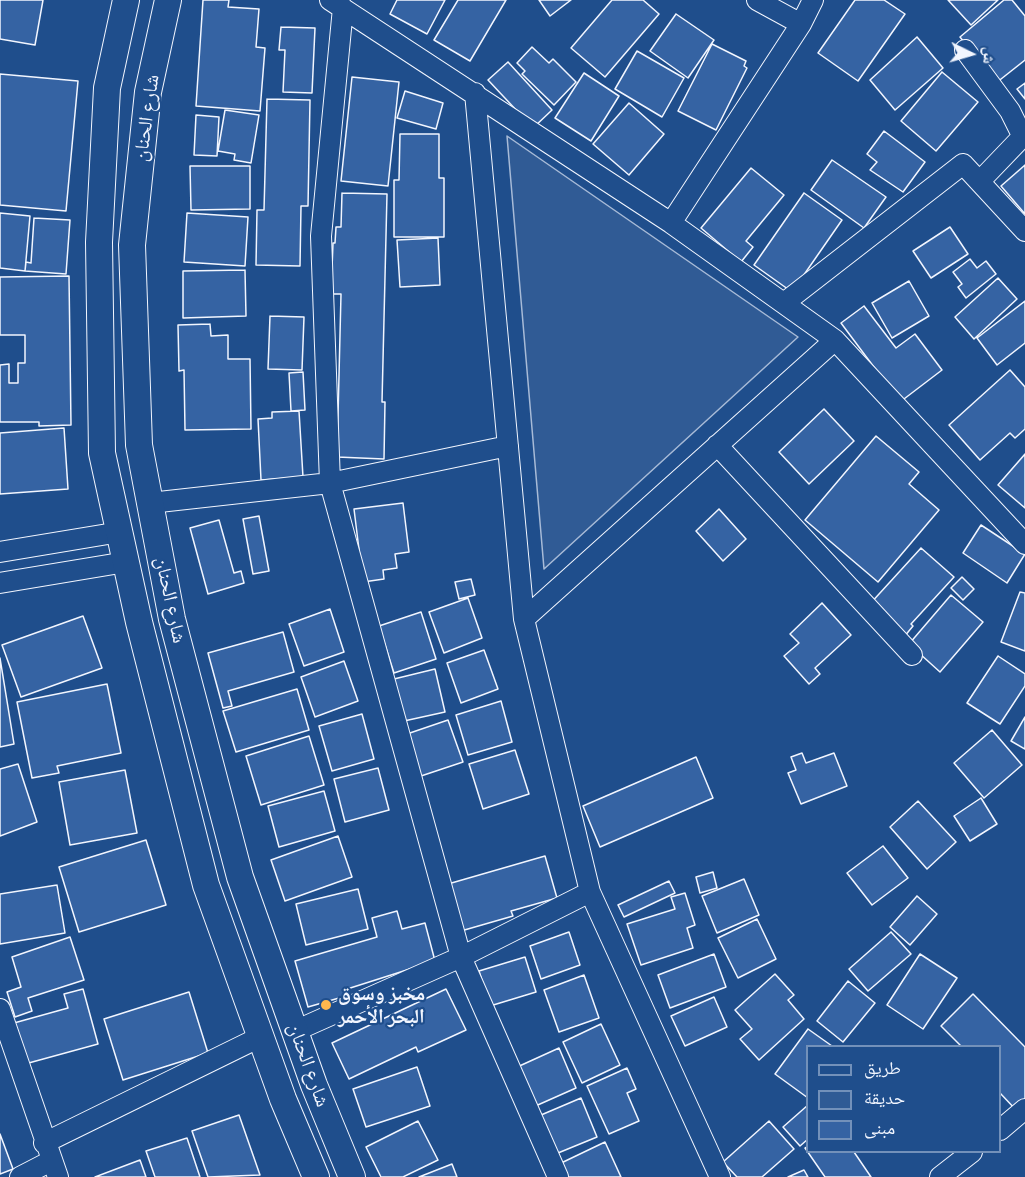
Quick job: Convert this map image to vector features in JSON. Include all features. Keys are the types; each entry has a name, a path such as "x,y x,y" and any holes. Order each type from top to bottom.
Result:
{"main road":[{"name":"شارع الحنان","path":"126,0 107,88 99,242 102,453 126,562 206,885 261,1037 316,1177"},
{"name":"شارع الحنان","path":"168,0 148,92 132,244 139,445 172,619 240,878 295,1031 352,1177"}],"street":[{"path":"757,0 801,24"},
{"path":"671,223 801,24 813,0"},
{"path":"558,1177 461,957 330,483 321,236 337,4 671,223 835,339 1025,544"},
{"path":"965,50 1010,111 1024,135 980,181"},
{"path":"475,93 524,619 590,892 720,1177"},
{"path":"784,303 963,164 1025,231"},
{"path":"524,619 835,339"},
{"path":"717,445 912,655"},
{"path":"150,503 330,483 508,446"},
{"path":"0,552 120,532"},
{"path":"0,583 126,562"},
{"path":"295,1031 461,957 590,892"},
{"path":"0,1009 51,1160"},
{"path":"21,1177 261,1037"},
{"path":"1001,1128 1025,1109"},
{"path":"940,1177 971,1153"}],"green space":[{"path":"507,136 798,337 544,569"}],"building":[{"path":"0,0 43,0 35,45 0,39"},
{"path":"203,0 229,0 228,7 259,9 256,47 265,48 260,111 196,106"},
{"path":"397,0 445,0 427,34 390,14"},
{"path":"458,0 506,0 470,61 434,40"},
{"path":"539,0 571,0 550,16"},
{"path":"612,0 643,0 659,14 605,77 571,48"},
{"path":"855,0 884,0 905,14 858,81 818,53"},
{"path":"948,0 998,0 971,25"},
{"path":"1004,0 1012,0 1025,16 1025,60 996,83 960,37"},
{"path":"676,14 714,40 688,78 650,51"},
{"path":"281,27 315,28 312,93 283,92 285,50 279,50"},
{"path":"917,37 943,68 895,110 870,80"},
{"path":"712,44 746,61 744,66 747,68 716,130 678,111"},
{"path":"532,47 549,63 553,59 576,82 554,105 522,74 525,71 517,63"},
{"path":"637,51 684,78 662,117 615,89"},
{"path":"508,62 552,110 533,128 488,80"},
{"path":"942,72 978,102 936,151 901,121"},
{"path":"584,73 619,96 591,141 555,118"},
{"path":"0,74 78,81 66,211 0,205"},
{"path":"352,77 399,82 388,186 341,181"},
{"path":"1025,83 1025,99 1017,89"},
{"path":"405,91 443,103 436,129 397,118"},
{"path":"267,99 310,100 308,206 301,206 300,266 256,265 257,210 264,210"},
{"path":"629,103 664,134 629,175 593,144"},
{"path":"225,110 259,115 251,163 234,160 235,154 218,151"},
{"path":"196,115 219,117 217,156 194,155"},
{"path":"884,131 925,162 903,192 870,170 877,162 867,154"},
{"path":"400,134 439,134 439,178 444,178 444,237 394,237 394,180 399,180"},
{"path":"832,160 886,197 864,228 811,190"},
{"path":"1025,165 1025,214 1001,186"},
{"path":"190,166 250,166 250,209 191,210"},
{"path":"751,168 784,195 746,241 753,247 741,262 701,228"},
{"path":"342,193 387,194 382,402 385,402 384,459 337,457 341,294 331,294 333,243 335,243 336,227 341,227"},
{"path":"804,193 842,220 792,292 754,265"},
{"path":"0,213 30,216 25,271 0,268"},
{"path":"187,213 248,217 245,266 184,262"},
{"path":"34,218 70,220 66,274 25,271 26,262 31,263"},
{"path":"950,227 968,254 931,278 913,251"},
{"path":"438,238 440,285 400,287 397,240"},
{"path":"970,259 977,268 986,261 996,274 966,298 958,287 962,284 953,272"},
{"path":"245,270 246,316 183,318 183,271"},
{"path":"69,276 71,425 39,426 39,422 0,422 0,365 9,364 9,383 18,383 18,363 25,363 25,335 0,335 0,277"},
{"path":"998,278 1017,299 974,339 955,317"},
{"path":"909,281 929,316 892,338 872,303"},
{"path":"1025,301 1025,343 997,365 977,338"},
{"path":"864,306 896,348 915,334 942,370 900,402 841,323"},
{"path":"270,316 304,317 302,370 268,369"},
{"path":"210,324 211,336 228,335 228,359 250,359 251,429 185,430 184,370 179,371 178,325"},
{"path":"1010,370 1025,387 1025,429 1015,438 1010,433 980,460 949,425"},
{"path":"303,372 305,410 291,411 289,373"},
{"path":"824,409 854,441 809,484 779,452"},
{"path":"299,411 303,477 261,480 258,419 272,418 272,412"},
{"path":"64,428 68,489 0,494 0,433"},
{"path":"876,436 919,472 909,484 939,510 878,582 805,520"},
{"path":"1025,454 1025,508 998,485"},
{"path":"403,503 409,552 395,554 397,568 383,570 384,579 363,582 354,509"},
{"path":"719,509 746,539 723,561 696,531"},
{"path":"259,516 269,571 253,574 243,519"},
{"path":"219,520 234,573 241,571 244,583 208,594 190,528"},
{"path":"981,525 1025,554 1007,583 963,553"},
{"path":"921,548 954,577 911,624 913,626 904,637 869,605"},
{"path":"962,577 974,589 963,600 951,588"},
{"path":"471,579 475,595 459,599 455,582"},
{"path":"1020,592 1025,593 1025,651 1001,642"},
{"path":"951,595 983,622 940,672 909,644"},
{"path":"468,598 482,638 444,653 429,612"},
{"path":"822,603 851,635 815,668 820,674 809,684 784,656 799,643 790,634"},
{"path":"330,609 344,652 304,666 289,624"},
{"path":"421,612 436,659 394,673 379,626"},
{"path":"83,616 102,668 21,697 2,645"},
{"path":"283,632 294,672 228,691 232,706 223,708 208,653"},
{"path":"484,650 498,689 461,703 447,663"},
{"path":"998,656 1025,674 1025,686 1000,724 967,703"},
{"path":"0,658 14,744 0,747"},
{"path":"344,661 358,701 315,717 301,677"},
{"path":"435,669 445,712 404,721 394,679"},
{"path":"107,684 121,753 57,766 59,773 32,778 17,702"},
{"path":"297,689 309,730 236,752 223,711"},
{"path":"501,701 512,742 468,755 456,715"},
{"path":"362,714 374,759 332,771 319,726"},
{"path":"1025,717 1025,749 1011,741"},
{"path":"448,720 463,762 418,777 404,735"},
{"path":"992,730 1022,765 984,798 954,763"},
{"path":"309,736 324,785 261,805 246,756"},
{"path":"515,750 529,794 483,809 469,764"},
{"path":"802,753 806,763 834,753 847,786 801,804 788,773 796,770 791,757"},
{"path":"696,757 713,798 600,847 583,806"},
{"path":"18,764 37,822 0,836 0,769"},
{"path":"378,768 389,810 345,822 334,779"},
{"path":"125,770 137,833 70,845 59,782"},
{"path":"324,791 335,831 279,847 268,806"},
{"path":"981,798 997,824 970,841 954,816"},
{"path":"918,801 956,842 927,869 890,827"},
{"path":"338,836 352,877 285,901 271,860"},
{"path":"146,840 166,905 79,932 59,867"},
{"path":"883,846 908,878 872,905 847,873"},
{"path":"545,856 557,898 511,911 513,916 461,931 448,884"},
{"path":"713,872 717,888 700,893 696,877"},
{"path":"744,879 759,915 717,933 702,896"},
{"path":"669,881 675,893 624,917 618,905"},
{"path":"57,885 65,933 0,944 0,894"},
{"path":"358,889 368,929 306,945 296,904"},
{"path":"685,893 695,925 687,928 693,948 641,965 627,924 675,909 671,897"},
{"path":"917,896 937,914 910,945 890,927"},
{"path":"397,911 402,929 425,923 435,961 344,990 346,996 308,1007 295,961 377,937 372,918"},
{"path":"757,919 776,959 738,978 718,938"},
{"path":"569,932 580,965 541,979 530,946"},
{"path":"891,932 911,954 868,991 849,969"},
{"path":"70,937 84,980 28,998 32,1011 15,1017 7,992 21,987 12,957"},
{"path":"714,954 726,987 670,1008 658,975"},
{"path":"920,954 957,978 923,1029 887,1005"},
{"path":"525,957 536,992 490,1006 479,971"},
{"path":"775,974 794,995 788,1000 804,1019 759,1060 740,1039 752,1029 735,1010"},
{"path":"584,975 599,1018 559,1032 544,990"},
{"path":"848,981 875,1003 843,1042 817,1021"},
{"path":"83,989 98,1044 25,1064 14,1023 68,1008 64,994"},
{"path":"446,989 466,1030 418,1052 416,1047 349,1079 332,1043"},
{"path":"189,992 208,1053 123,1080 104,1019"},
{"path":"973,994 1025,1047 1025,1103 1017,1111 1001,1094 1001,1045 960,1045 941,1026"},
{"path":"714,997 727,1027 685,1046 671,1016"},
{"path":"601,1024 620,1065 582,1083 563,1042"},
{"path":"808,1029 831,1045 806,1045 806,1097 775,1074"},
{"path":"559,1048 576,1088 531,1108 515,1068"},
{"path":"417,1067 430,1106 366,1127 353,1089"},
{"path":"627,1068 636,1089 627,1093 639,1121 609,1134 587,1086"},
{"path":"581,1098 597,1137 558,1153 559,1156 534,1118"},
{"path":"806,1107 806,1141 800,1146 783,1127"},
{"path":"239,1115 260,1175 208,1177 192,1131"},
{"path":"418,1121 438,1160 403,1177 381,1177 366,1147"},
{"path":"769,1121 794,1149 762,1177 737,1177 723,1162"},
{"path":"0,1134 13,1169 0,1174"},
{"path":"187,1138 200,1177 155,1177 146,1151"},
{"path":"605,1142 621,1177 562,1177 557,1165"},
{"path":"808,1153 855,1153 871,1177 825,1177"},
{"path":"140,1160 146,1177 95,1177"},
{"path":"452,1164 457,1177 419,1177"},
{"path":"804,1170 808,1177 788,1177"}],"place":[{"name":"مخبز وسوق البحر الأحمر","path":"326,1005"}]}
